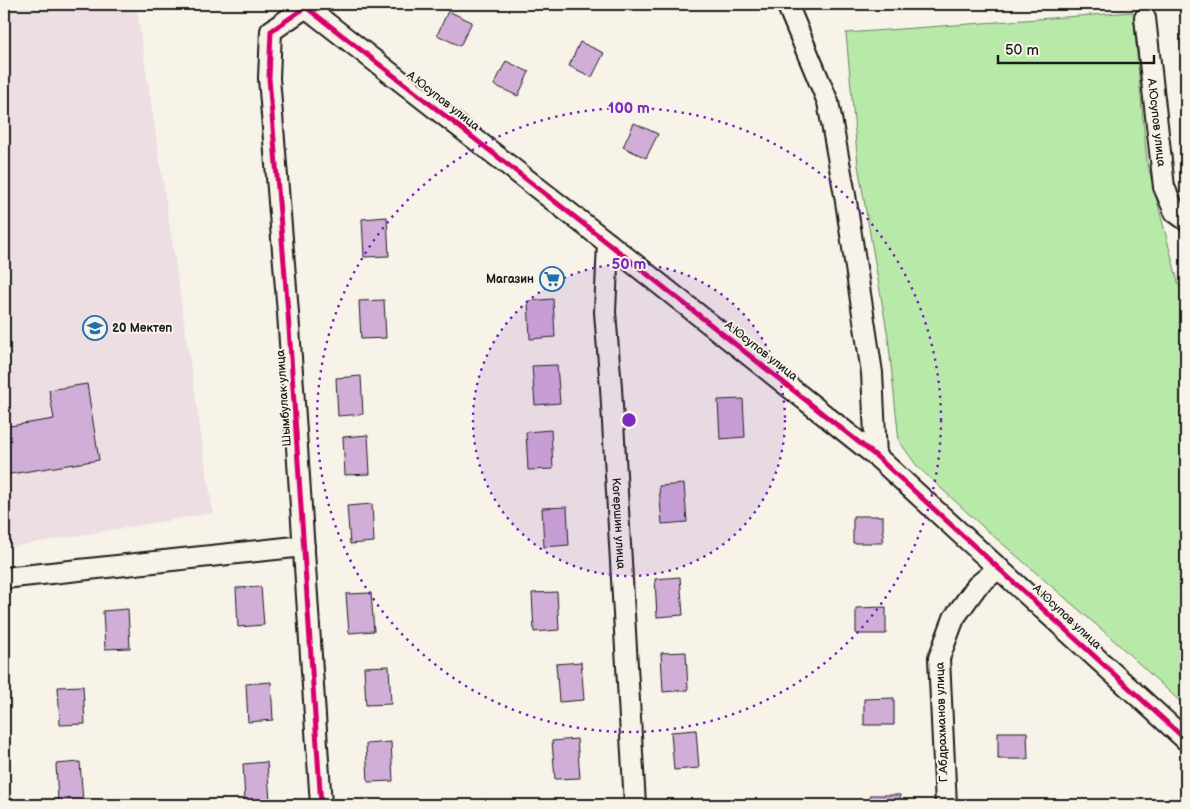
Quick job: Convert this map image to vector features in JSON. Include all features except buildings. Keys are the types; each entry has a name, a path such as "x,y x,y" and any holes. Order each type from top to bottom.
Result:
{"street":[{"path":"787,4 828,102 845,195 872,373 876,456"},
{"name":"А.Юсупов улица","path":"304,5 876,456 1186,740"},
{"name":"Шымбулак улица","path":"304,5 272,31 269,78 288,313 321,805"},
{"name":"А.Юсупов улица","path":"1145,18 1164,187 1175,212 1186,220"},
{"name":"Когершин улица","path":"608,243 605,312 635,805"},
{"path":"4,578 304,546"},
{"name":"Г.Абдрахманов улица","path":"946,805 939,658 954,618 977,586 998,568"}],"shaded area":[{"name":"20 Мектеп","path":"4,4 136,4 213,513 4,548"}],"green space":[{"path":"1133,12 1147,162 1179,286 1186,291 1186,707 1108,635 982,526 917,466 899,441 888,337 858,165 846,33"}],"cycle path":[{"path":"302,4 608,243 876,456 1186,740"},
{"path":"306,7 271,31 269,78 288,313 321,805"}],"place":[{"name":"Магазин","path":"552,279"},
{"name":"20 Мектеп","path":"95,328"}]}
